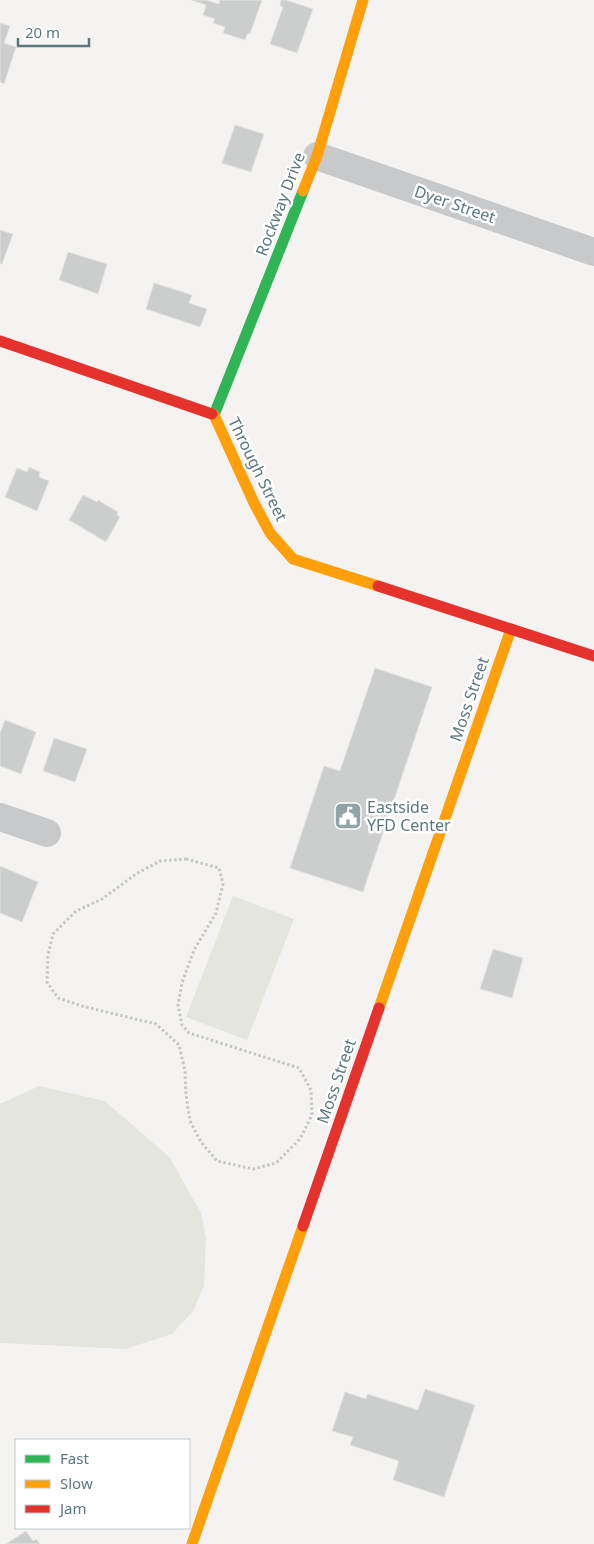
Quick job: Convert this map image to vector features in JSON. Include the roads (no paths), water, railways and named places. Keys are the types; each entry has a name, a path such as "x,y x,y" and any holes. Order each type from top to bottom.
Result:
{"street":[{"name":"Rockway Drive","path":"214,415 317,156 363,0"},
{"name":"Dyer Street","path":"317,156 594,252"},
{"name":"Through Street","path":"0,341 214,415 270,533 293,559 594,656"},
{"name":"Moss Street","path":"192,1544 511,629"},
{"path":"0,818 46,833"}],"place":[{"name":"Eastside YFD Center","path":"348,816"}]}
